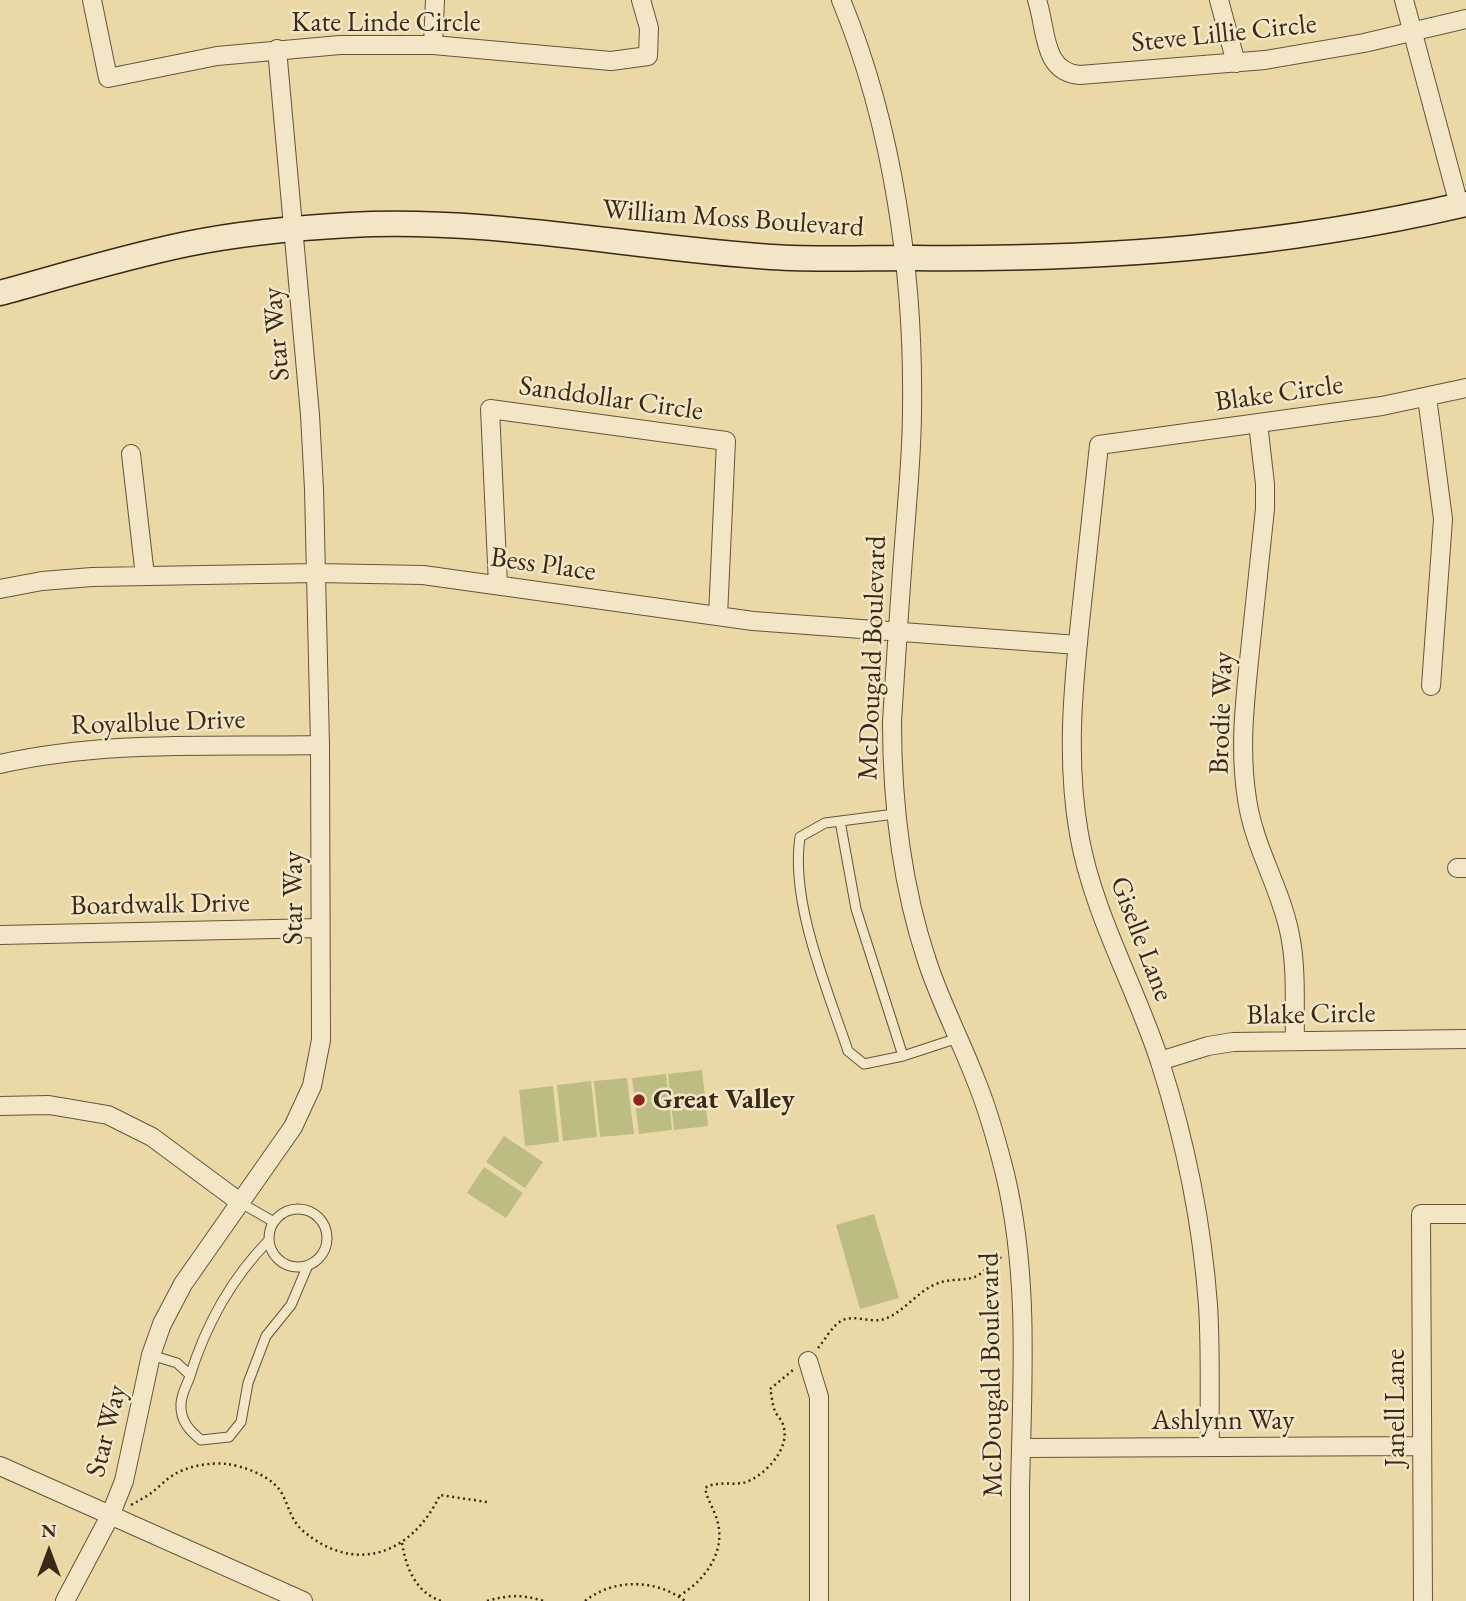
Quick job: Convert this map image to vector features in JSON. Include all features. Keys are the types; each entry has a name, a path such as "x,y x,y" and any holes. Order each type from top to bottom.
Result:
{"street":[{"name":"Kate Linde Circle","path":"92,0 108,78 195,60 277,49 351,44 433,45 611,61 648,55 649,28 641,0"},
{"path":"433,45 435,0"},
{"name":"McDougald Boulevard","path":"841,0 857,42 890,169 904,258 911,334 912,411 892,722 895,814 915,923 932,974 976,1079 1006,1176 1018,1255 1023,1321 1020,1601"},
{"name":"Steve Lillie Circle","path":"1037,0 1052,60 1068,74 1080,75 1237,63 1315,52 1414,33 1466,19"},
{"path":"1219,0 1237,63"},
{"path":"1404,0 1463,205"},
{"name":"Kate Linde Circle","path":"277,49 294,228"},
{"name":"William Moss Boulevard","path":"0,293 186,244 294,228 367,224 463,226 771,257 836,260 1094,256 1331,232 1463,205"},
{"name":"Star Way","path":"65,1601 110,1516 129,1466 151,1355 162,1324 183,1284 293,1127 312,1086 321,1040 317,573 310,415 294,228"},
{"name":"Blake Circle","path":"1099,445 1382,406 1466,388"},
{"path":"1427,397 1443,519 1431,686"},
{"name":"Sanddollar Circle","path":"498,585 490,409 726,441 718,616"},
{"name":"Brodie Way","path":"1258,423 1265,509 1243,726 1243,766 1247,802 1255,836 1283,908 1290,935 1294,964 1295,1041"},
{"name":"Giselle Lane","path":"1099,445 1072,710 1073,791 1079,834 1100,914 1160,1061 1196,1208 1208,1308 1210,1447"},
{"path":"131,454 145,576"},
{"name":"Bess Place","path":"0,589 42,581 92,577 317,573 423,575 753,621 1078,645"},
{"name":"Royalblue Drive","path":"0,764 38,755 91,748 320,746"},
{"name":"Boardwalk Drive","path":"0,935 320,928"},
{"name":"Blake Circle","path":"1160,1061 1208,1046 1233,1042 1466,1039"},
{"path":"0,1106 50,1105 108,1115 152,1138 242,1203"},
{"name":"Janell Lane","path":"1423,1601 1421,1214 1466,1214"},
{"path":"808,1361 819,1397 819,1601"},
{"name":"Ashlynn Way","path":"1023,1448 1422,1446"},
{"path":"0,1466 303,1601"}],"lane":[{"path":"895,814 825,823 800,837 796,861 810,936 848,1051 864,1064 903,1056 958,1038"},
{"path":"840,821 856,909 903,1056"},
{"path":"242,1203 274,1222"},
{"path":"308,1211 318,1218 326,1235 325,1248 318,1258 308,1265 299,1267 282,1262 271,1249 269,1240 274,1222 284,1213 308,1211"},
{"path":"269,1240 246,1264 206,1329 190,1375 181,1404 186,1428 201,1440 229,1437 241,1422 248,1384 266,1336 291,1305 308,1265"},
{"path":"151,1355 177,1363 190,1375"}],"path":[{"path":"679,1596 694,1587 708,1572 717,1553 719,1532 716,1515 705,1488 712,1484 732,1485 750,1481 775,1460 783,1441 785,1427 775,1410 770,1389 786,1374 808,1361 840,1321 848,1318 873,1321 884,1319 927,1288 940,1282 968,1280 988,1268 993,1259 1018,1255"},
{"path":"110,1516 148,1496 175,1474 207,1464 226,1464 250,1470 268,1480 279,1489 287,1509 299,1527 329,1549 349,1554 384,1551 402,1543 425,1521 440,1495 487,1502"},
{"path":"402,1543 405,1563 417,1584 441,1601"},
{"path":"585,1601 609,1587 631,1584 655,1586 685,1601"},
{"path":"487,1601 512,1595 529,1596 543,1601"}],"green space":[{"path":"702,1070 708,1126 674,1130 668,1074"},
{"path":"666,1074 672,1130 639,1134 632,1078"},
{"path":"627,1078 634,1134 600,1137 594,1081"},
{"path":"591,1081 597,1137 563,1141 557,1085"},
{"path":"553,1086 559,1142 525,1146 519,1090"},
{"path":"504,1136 543,1162 525,1188 486,1162"},
{"path":"484,1167 523,1193 506,1218 467,1193"},
{"path":"874,1214 899,1298 860,1309 836,1225"}],"place":[{"name":"Great Valley","path":"639,1100"}]}
